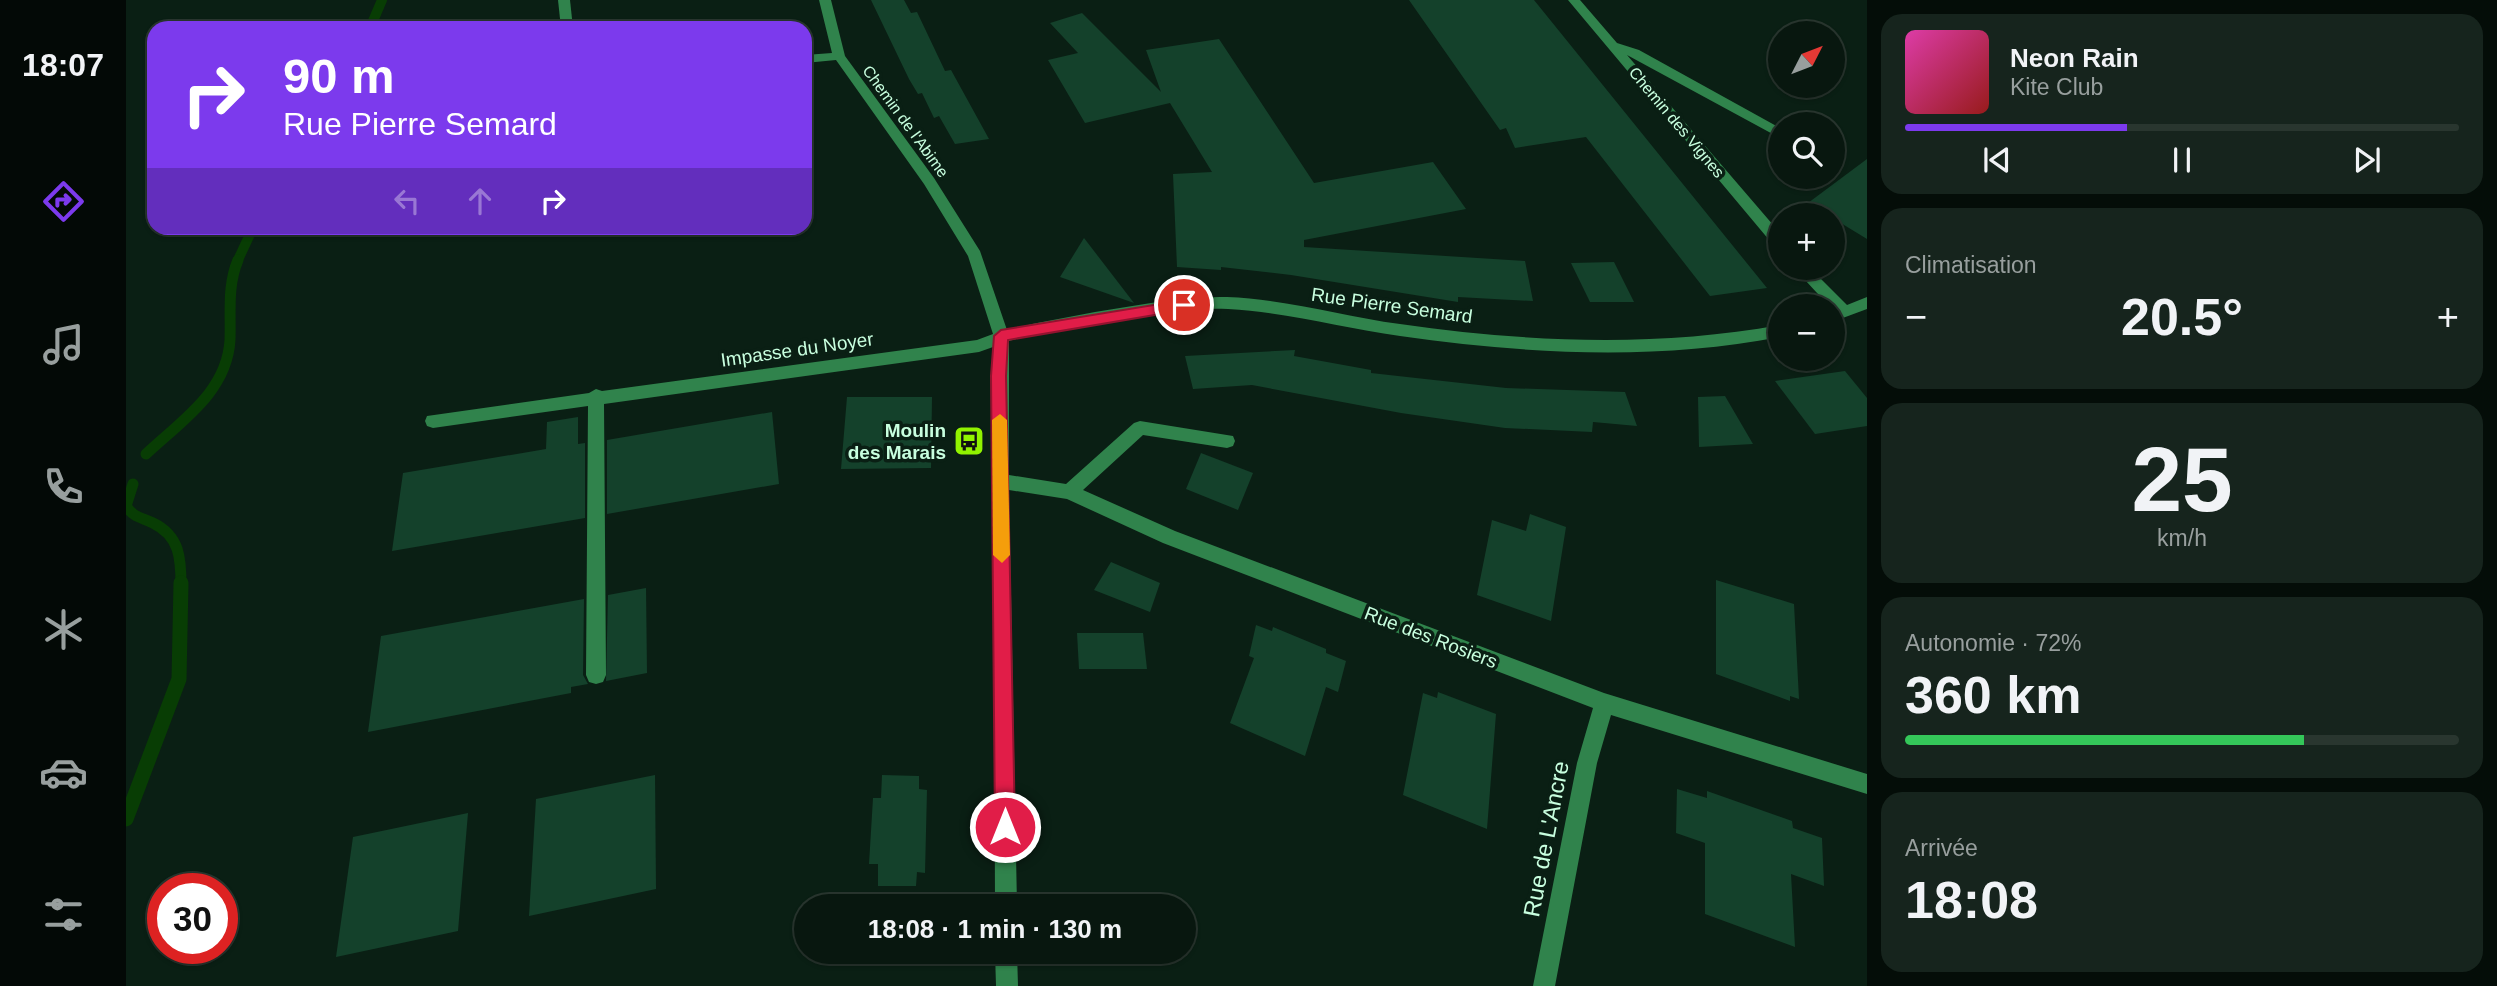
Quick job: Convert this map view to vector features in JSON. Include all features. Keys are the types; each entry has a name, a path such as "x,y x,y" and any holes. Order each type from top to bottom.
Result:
{"street":[{"path":"564,0 566,21"},
{"name":"Chemin de l'Abime","path":"825,0 839,56 929,181 975,255 1001,336"},
{"name":"Chemin des Vignes","path":"1574,0 1768,229"},
{"path":"1613,46 1635,53 1768,127"},
{"path":"812,58 839,56"},
{"path":"1810,280 1821,294"},
{"name":"Rue Pierre Semard","path":"1001,336 1146,309 1203,303 1268,307 1402,330 1507,341 1640,346 1768,334"},
{"path":"1845,312 1867,303"},
{"path":"1001,336 999,376 1006,894"},
{"name":"Impasse du Noyer","path":"433,421 596,396 979,346 1001,336"},
{"path":"596,396 596,675"},
{"path":"1069,492 1140,428 1227,441"},
{"name":"Rue des Rosiers","path":"1001,481 1069,492 1169,537 1604,703 1867,784"},
{"name":"Rue de L'Ancre","path":"1544,986 1587,763 1604,703"},
{"path":"1006,964 1007,986"}],"building":[{"path":"871,0 904,0 911,13 917,12 945,71 951,70 989,139 955,144 939,116 934,118 922,93 918,94 909,79"},
{"path":"1409,0 1534,0 1767,288 1710,296 1586,137 1515,148 1506,128 1500,130"},
{"path":"1082,13 1161,92 1146,50 1219,39 1314,183 1433,162 1466,209 1304,240 1304,247 1525,261 1533,301 1458,297 1458,302 1291,275 1221,267 1221,270 1177,267 1173,174 1212,172 1170,103 1085,123 1048,60 1078,53 1050,23"},
{"path":"1867,159 1867,239 1845,226 1845,203 1808,203 1827,189 1845,189 1845,175"},
{"path":"1084,238 1134,303 1060,277"},
{"path":"1614,262 1634,302 1590,302 1571,263"},
{"path":"1295,350 1294,356 1371,370 1371,373 1506,388 1625,392 1637,426 1593,422 1592,432 1505,428 1401,413 1252,385 1193,389 1185,356"},
{"path":"1845,371 1867,398 1867,426 1815,434 1775,381"},
{"path":"1725,396 1753,444 1699,447 1698,397"},
{"path":"847,397 932,397 931,468 841,469"},
{"path":"772,412 779,484 607,514 607,440"},
{"path":"578,417 578,444 585,443 585,518 392,551 403,473 546,449 547,422"},
{"path":"1201,453 1253,473 1238,510 1186,489"},
{"path":"1530,514 1566,527 1551,621 1477,595 1492,520 1526,531"},
{"path":"1111,562 1160,583 1150,612 1094,590"},
{"path":"1716,580 1794,604 1799,699 1790,696 1790,701 1716,674"},
{"path":"646,588 647,673 606,681 608,595"},
{"path":"584,599 583,675 588,684 571,687 571,693 368,732 381,636"},
{"path":"1256,625 1272,631 1273,627 1326,649 1326,653 1346,661 1338,692 1326,687 1305,756 1230,723 1254,658 1249,656"},
{"path":"1077,633 1143,633 1147,669 1079,669"},
{"path":"1438,692 1496,714 1487,829 1403,795 1423,693 1437,698"},
{"path":"655,775 656,889 529,916 536,799"},
{"path":"882,775 919,776 919,789 927,790 925,873 917,872 916,886 878,886 878,864 869,864 873,798 881,798"},
{"path":"1677,789 1707,798 1707,791 1792,821 1793,828 1822,838 1824,886 1791,874 1795,947 1705,914 1705,843 1676,833"},
{"path":"468,813 458,931 336,957 353,837"}],"waterway":[{"path":"373,21 382,0"},
{"path":"237,262 250,235"},
{"path":"146,454 200,404 221,375 230,340 231,290 238,260"},
{"path":"133,484 126,506 135,515 162,528 174,541 179,557 181,584"},
{"path":"126,819 179,679 181,584"}],"slow traffic":[{"path":"1000,420 1002,555"}],"place":[{"name":"Moulin des Marais","path":"969,441"}],"route":[{"path":"1005,827 999,376 1001,336 1146,309 1184,305"}]}
